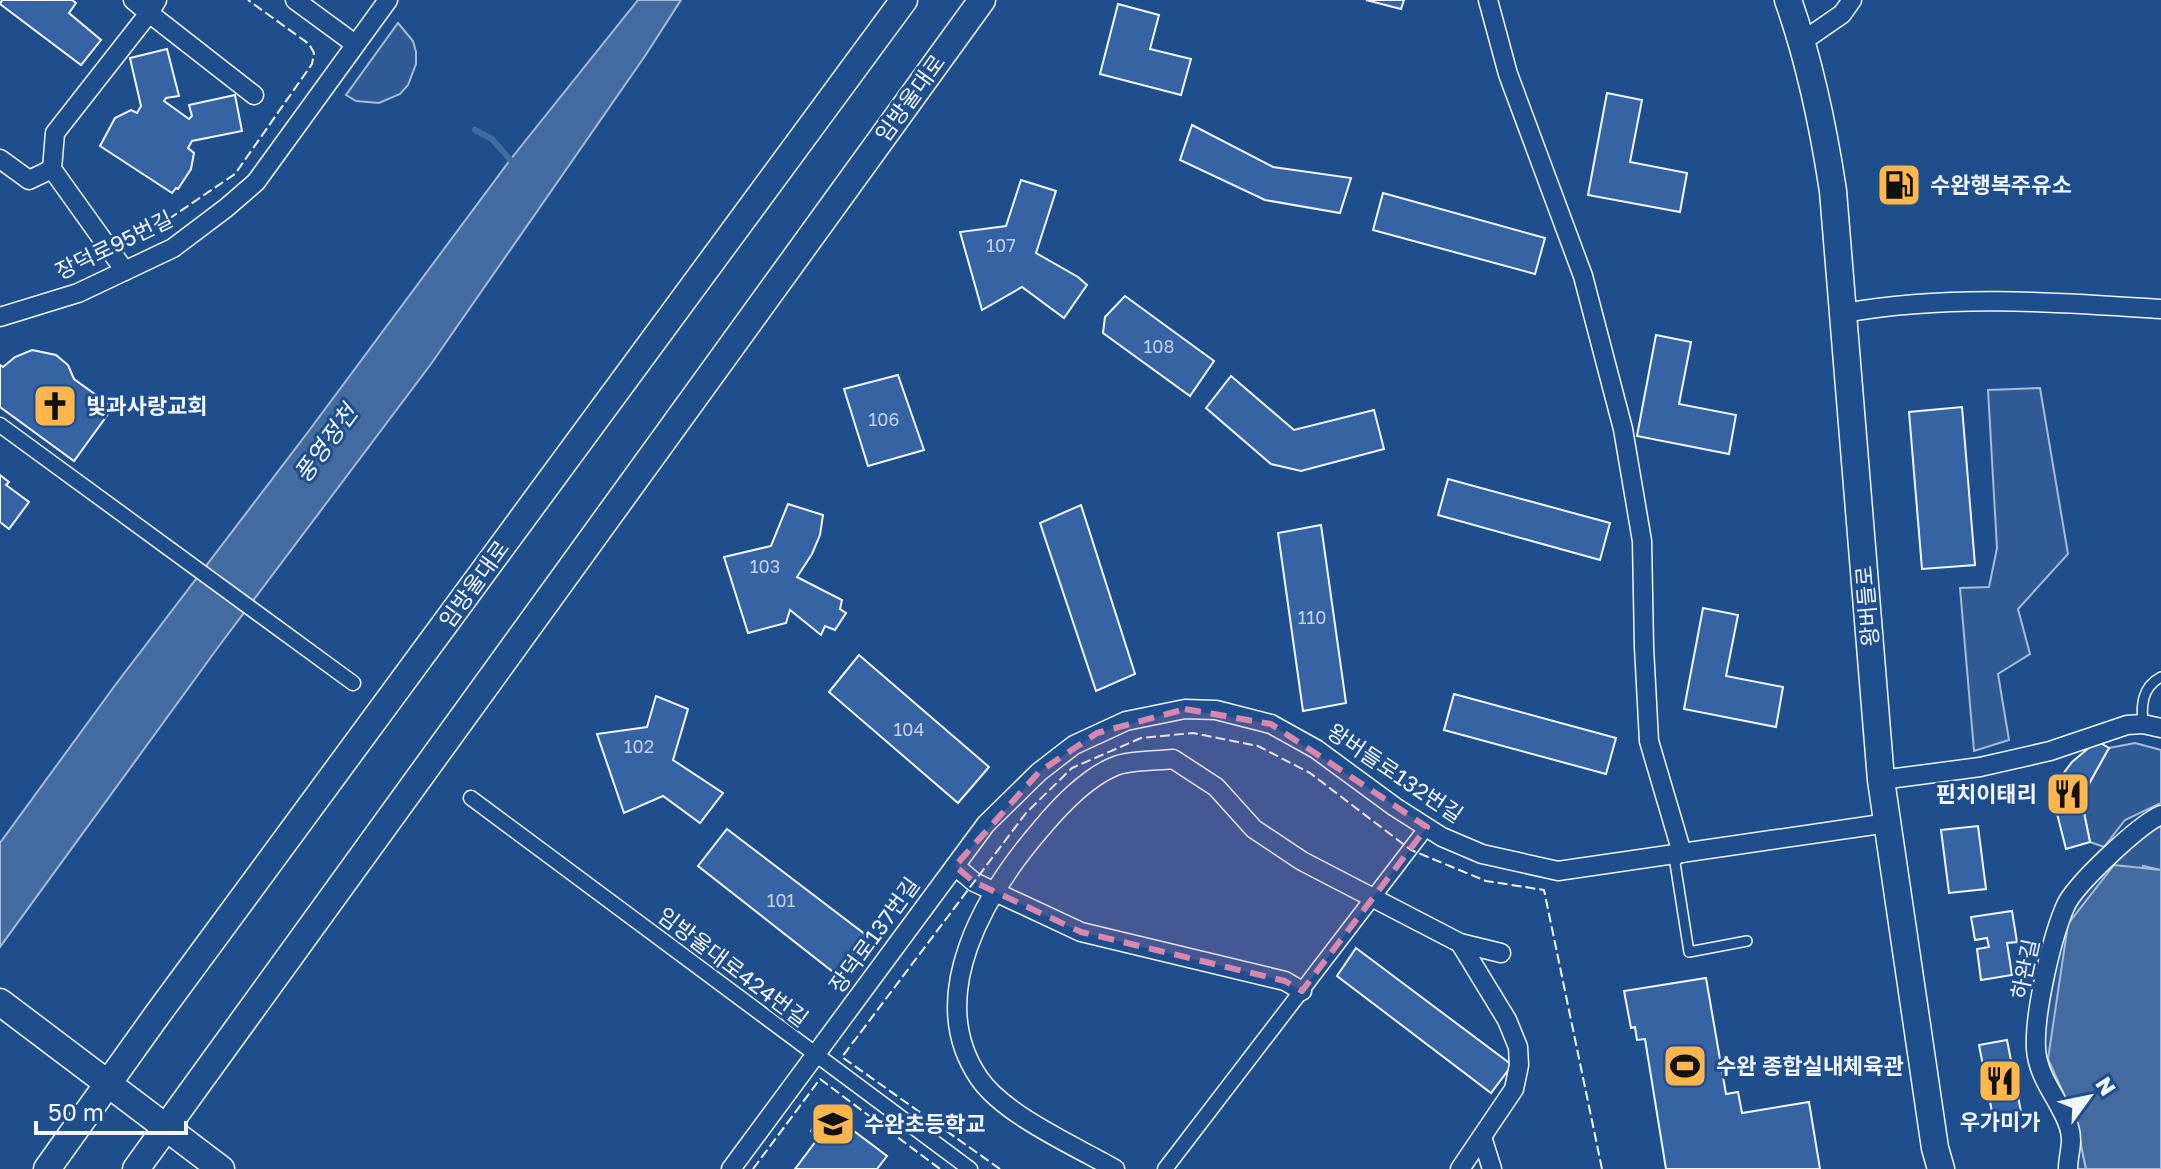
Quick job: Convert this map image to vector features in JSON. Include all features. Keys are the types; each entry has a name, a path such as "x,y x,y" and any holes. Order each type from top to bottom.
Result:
{"main road":[{"name":"임방울대로","path":"47,1169 904,0"},
{"name":"임방울대로","path":"136,1169 248,1010 982,0"},
{"name":"왕버들로","path":"1788,0 1803,41 1822,121 1833,191 1881,780 1935,1148 1941,1169"},
{"path":"0,1002 221,1169"}],"street":[{"path":"133,0 153,6 254,95"},
{"path":"295,0 355,44"},
{"name":"장덕로95번길","path":"0,317 78,293 173,248 256,182 388,0"},
{"path":"1488,0 1508,74 1583,276 1623,429 1642,541 1649,741 1682,853"},
{"path":"1803,41 1842,14 1852,0"},
{"path":"125,271 52,169 55,133 153,6"},
{"path":"0,159 29,180 52,169"},
{"path":"1844,313 1882,306 2027,300 2161,309"},
{"path":"0,425 353,683"},
{"name":"왕버들로132번길","path":"1074,745 1126,721 1185,709 1216,710 1271,724 1316,749 1427,827 1482,854 1558,871 1888,823"},
{"path":"1881,780 1980,767 2050,751 2127,725 2152,726"},
{"name":"장덕로137번길","path":"731,1169 986,824 1039,772 1074,745"},
{"path":"1115,1169 1006,1106 979,1078 964,1047 956,1008 963,965 982,911 1011,863 1064,800 1114,766 1173,759 1216,787 1254,829 1302,861 1460,943 1501,953"},
{"name":"임방울대로424번길","path":"471,798 970,1169"},
{"name":"하완길","path":"2068,1169 2072,1143 2069,1125 2042,1076 2036,1050 2042,987 2065,904 2113,851 2161,815"},
{"path":"1165,1169 1427,827"},
{"path":"955,866 974,882 1081,932 1285,981 1302,991"},
{"path":"1460,943 1507,1020 1518,1047 1519,1065 1514,1089 1460,1169"},
{"path":"1482,1137 1492,1169"}],"lane":[{"path":"2152,726 2141,703 2151,682 2161,677"},
{"path":"1682,853 1675,863 1689,952 1747,941"}],"highlighted area":[{"path":"1185,709 1271,724 1427,827 1302,991 1285,981 1081,932 974,882 955,866 1039,772 1097,733"}],"shaded area":[{"path":"398,23 413,41 416,52 416,64 408,85 400,94 379,103 356,101 346,95"},
{"path":"2040,388 2068,554 2018,609 2030,654 1998,674 2009,740 1974,751 1960,588 1989,587 1997,548 1988,390"},
{"path":"2135,743 2161,750 2161,803 2125,820 2104,847 2090,842 2081,798 2109,748"},
{"path":"2161,822 2161,870 2143,866 2076,1121 2086,1169 2076,1169 2041,1053 2049,991 2068,906 2111,857"}],"water":[{"name":"풍영정천","path":"638,0 681,0 431,364 219,646 0,947 0,843 510,160"},
{"path":"2114,865 2161,870 2161,1169 2086,1169 2076,1121 2048,1059 2068,924"}],"building":[{"path":"2,0 72,0 76,3 69,13 101,40 81,65 0,4"},
{"path":"1366,0 1404,0 1401,9"},
{"path":"1118,4 1159,15 1150,49 1191,59 1181,95 1100,74"},
{"path":"167,49 179,96 164,101 189,119 192,116 189,105 235,95 242,131 192,141 188,148 194,153 191,169 172,193 100,146 115,118 131,110 137,113 141,106 130,58"},
{"path":"1607,93 1642,100 1630,162 1687,173 1680,212 1588,195"},
{"path":"1192,125 1273,167 1351,178 1340,213 1265,200 1180,160"},
{"path":"1021,180 1056,191 1036,253 1087,285 1064,318 1022,287 982,310 960,232 1006,226"},
{"path":"1383,193 1545,238 1535,274 1373,230"},
{"path":"1125,296 1214,361 1190,396 1103,333 1105,317"},
{"path":"1656,335 1691,342 1679,404 1736,415 1729,454 1637,436"},
{"name":"빛과사랑교회","path":"32,350 56,355 68,365 74,379 110,405 111,410 74,461 0,407 0,365 3,367 15,357"},
{"path":"898,375 924,450 868,466 844,389"},
{"path":"1231,376 1294,430 1374,410 1384,449 1301,471 1271,464 1206,408"},
{"path":"1962,407 1975,565 1922,569 1909,412"},
{"path":"0,475 9,482 6,485 29,502 9,529 0,522"},
{"path":"1448,479 1610,523 1600,560 1438,515"},
{"path":"788,504 823,515 820,535 797,577 842,600 840,609 846,613 835,630 825,626 821,635 790,610 786,623 748,633 724,557 771,546"},
{"path":"1081,505 1135,674 1096,691 1040,523"},
{"path":"1321,525 1346,703 1303,711 1278,533"},
{"path":"1703,608 1738,615 1726,676 1783,687 1776,727 1684,709"},
{"path":"859,655 989,767 958,803 829,692"},
{"path":"1454,694 1616,738 1606,774 1444,730"},
{"path":"656,696 688,709 673,760 723,793 700,823 663,796 624,813 597,734 647,727"},
{"name":"핀치이태리","path":"2097,741 2109,748 2081,798 2090,842 2066,849 2051,790 2072,762"},
{"path":"1978,826 1986,889 1949,893 1941,830"},
{"path":"727,829 866,935 837,975 698,866"},
{"path":"2012,911 2017,942 2007,943 2012,975 1981,980 1977,949 1989,947 1987,938 1975,940 1971,917"},
{"path":"1356,948 1512,1065 1491,1093 1337,976"},
{"name":"수완 종합실내체육관","path":"1706,978 1726,1094 1738,1092 1742,1113 1809,1102 1820,1169 1666,1169 1645,1039 1637,1040 1635,1027 1631,1028 1624,991"},
{"name":"우가미가","path":"2007,1040 2022,1117 1994,1122 1979,1045"},
{"path":"826,1110 887,1156 877,1169 795,1169 819,1137 811,1131"}],"waterway":[{"path":"475,130 492,139 514,164"}],"fence":[{"path":"157,227 235,174 312,64 314,53 309,44 248,0"},
{"path":"1000,1169 842,1057 1026,813 1072,768 1141,738 1193,733 1258,746 1310,773 1411,850 1486,881 1544,890 1602,1169"},
{"path":"753,1169 820,1079 940,1169"}],"place":[{"name":"수완행복주유소","path":"1899,185"},
{"name":"빛과사랑교회","path":"55,406"},
{"name":"핀치이태리","path":"2068,794"},
{"name":"수완 종합실내체육관","path":"1685,1066"},
{"name":"우가미가","path":"2000,1081"},
{"name":"수완초등학교","path":"833,1124"}]}
